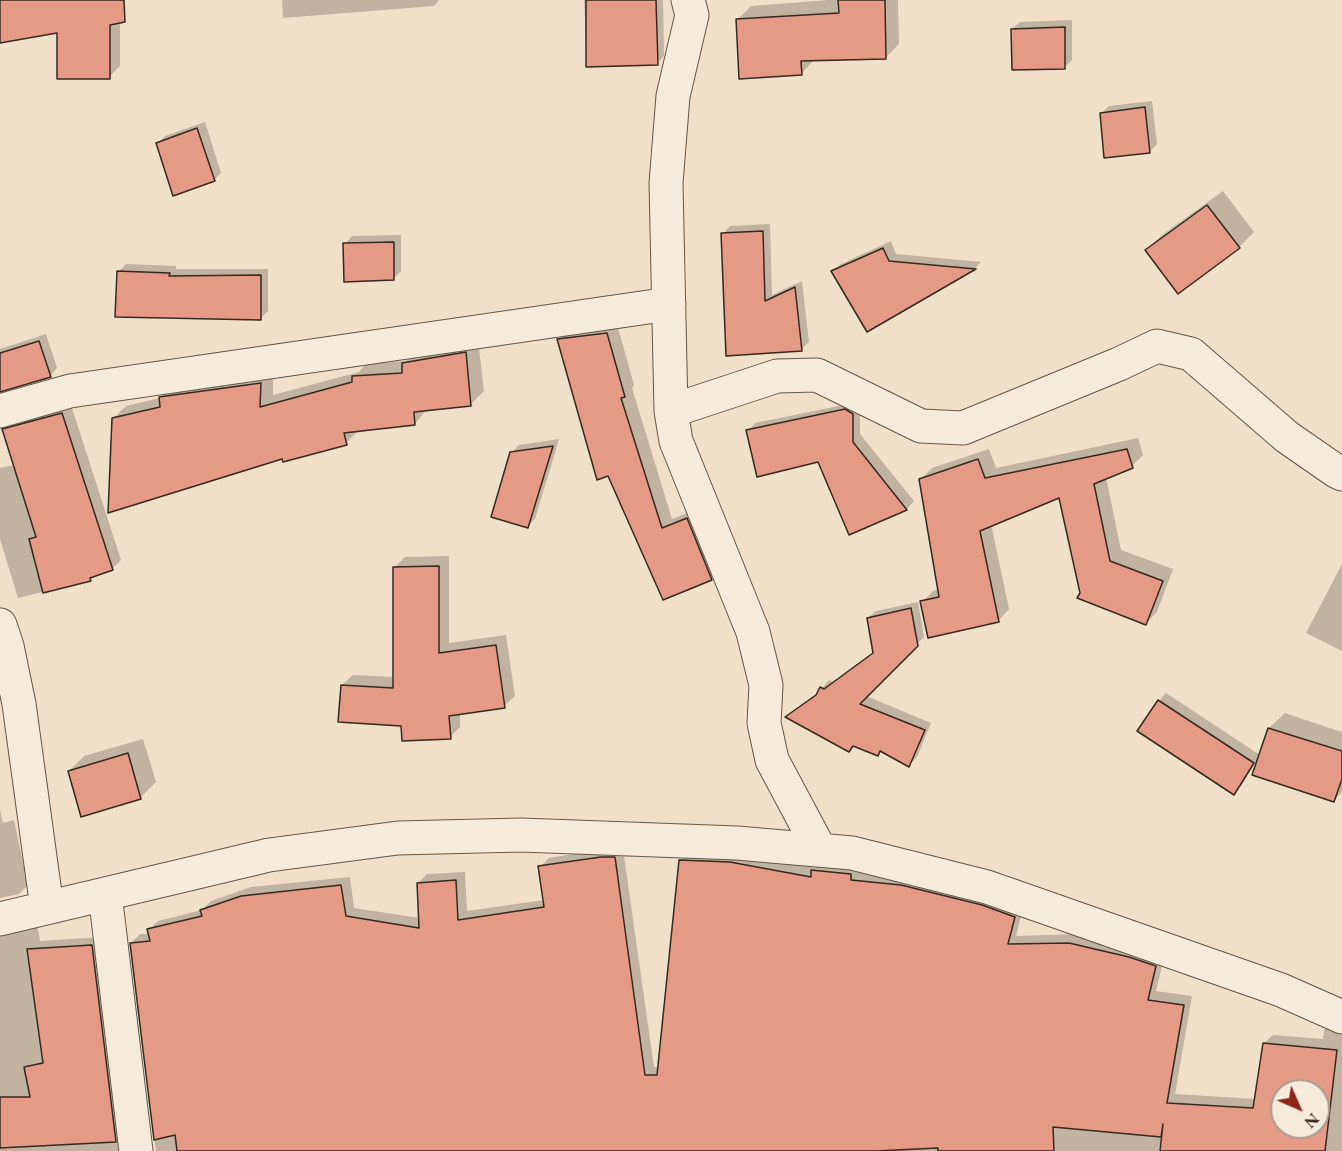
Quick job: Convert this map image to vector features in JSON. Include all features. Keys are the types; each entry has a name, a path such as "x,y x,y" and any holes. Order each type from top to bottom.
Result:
{"street":[{"path":"688,0 692,15 673,96 666,183 671,411 676,441 753,632 766,685 764,723 772,760 820,850"},
{"path":"0,411 80,390 669,304"},
{"path":"671,411 777,376 817,375 921,426 963,428 1157,346 1191,354 1287,437 1342,474"},
{"path":"0,625 7,646 19,704 46,908"},
{"path":"0,918 269,855 398,838 521,835 737,843 852,853 987,887 1281,990 1342,1017"},
{"path":"105,894 136,1151"}],"building":[{"path":"0,0 124,0 125,22 110,25 110,79 57,79 57,33 0,43"},
{"path":"586,0 656,0 658,65 586,67"},
{"path":"838,0 885,0 886,59 801,61 802,75 739,79 736,19 839,13"},
{"path":"1065,27 1065,69 1012,70 1011,29"},
{"path":"1145,107 1150,153 1104,158 1100,113"},
{"path":"197,128 215,181 173,196 156,143"},
{"path":"1207,205 1240,248 1178,294 1145,250"},
{"path":"763,231 765,301 795,287 802,351 726,356 721,233"},
{"path":"394,242 394,280 344,282 343,243"},
{"path":"883,248 889,261 976,269 867,332 831,271"},
{"path":"117,271 170,273 169,276 261,275 261,320 115,317"},
{"path":"607,333 625,397 621,398 662,528 687,518 712,580 663,600 608,476 597,480 557,339"},
{"path":"39,341 51,377 0,392 0,353"},
{"path":"466,352 471,406 414,412 415,425 344,433 347,445 283,462 282,459 108,513 112,418 160,407 159,397 261,383 260,407 352,382 352,376 402,373 402,363"},
{"path":"845,409 853,414 853,442 907,510 849,535 818,462 757,477 746,430"},
{"path":"62,413 113,570 90,578 91,581 43,593 29,539 36,537 2,429"},
{"path":"553,446 528,528 491,517 510,452"},
{"path":"1127,449 1133,468 1094,484 1110,561 1163,581 1146,625 1077,598 1080,593 1059,498 980,531 999,622 928,638 920,601 939,597 919,479 978,459 985,478"},
{"path":"439,566 439,653 496,645 505,708 449,716 451,739 402,741 401,726 338,722 341,685 393,688 393,567"},
{"path":"911,608 918,646 860,704 925,730 909,767 880,751 878,756 853,746 849,752 785,717 816,695 820,687 824,689 873,653 867,618"},
{"path":"1158,700 1254,763 1234,795 1137,731"},
{"path":"1268,728 1342,751 1342,779 1334,802 1252,775"},
{"path":"128,753 141,799 81,817 68,771"},
{"path":"615,857 645,1075 657,1075 679,860 730,862 811,877 811,870 851,874 851,880 901,885 982,905 1015,917 1008,944 1069,943 1129,957 1156,966 1148,1000 1184,1005 1167,1103 1253,1108 1263,1043 1337,1050 1330,1109 1330,1079 1270,1079 1270,1139 1326,1139 1325,1151 1160,1151 1163,1124 1161,1137 1053,1127 1054,1151 938,1151 938,1148 876,1151 177,1151 175,1135 154,1140 130,943 150,941 147,929 202,916 200,910 241,896 341,885 346,916 419,928 417,883 456,880 458,920 544,907 538,866"},
{"path":"92,945 116,1142 0,1148 0,1097 30,1097 24,1067 43,1063 27,949"}]}
